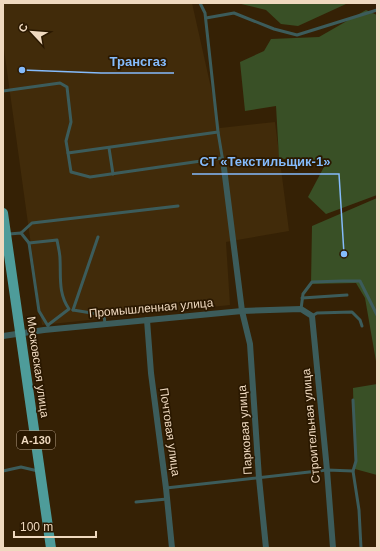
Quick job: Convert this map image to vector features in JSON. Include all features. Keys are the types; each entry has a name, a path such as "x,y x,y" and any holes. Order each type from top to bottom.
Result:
{"highway":[{"name":"Московская улица","path":"3,213 51,548"}],"street":[{"name":"Парковая улица","path":"224,168 242,311 250,344 259,478 266,548"},
{"name":"Промышленная улица","path":"3,336 48,327 106,324 242,311 301,309"},
{"path":"301,309 312,316"},
{"name":"Строительная улица","path":"312,316 333,548"},
{"name":"Почтовая улица","path":"147,320 151,373 172,548"}],"lane":[{"path":"200,3 206,13 218,132 224,168"},
{"path":"206,18 234,12 274,29 297,35 377,10"},
{"path":"3,91 60,82 67,88 71,122 66,141 71,172 90,177 222,158"},
{"path":"68,153 218,132"},
{"path":"109,148 113,174"},
{"path":"5,235 21,233 32,223 178,206"},
{"path":"21,233 29,243 39,312 48,327 71,309 98,237"},
{"path":"29,243 57,240 60,258 60,280 64,302 71,309 104,315 106,324"},
{"path":"301,309 303,294 312,282 360,281 377,315"},
{"path":"302,298 347,295"},
{"path":"312,316 317,313 352,312 360,320 362,326"},
{"path":"353,400 356,461 353,471 359,510 362,548"},
{"path":"3,470 21,468 40,472"},
{"path":"166,488 327,470 353,471"},
{"path":"136,502 167,499"}],"shaded area":[{"path":"3,3 192,3 220,128 275,122 289,231 226,242 230,305 42,325 3,42"}],"green space":[{"path":"237,3 346,4 298,26 281,24 266,10"},
{"path":"366,10 377,15 377,195 326,214 308,197 325,165 279,158 276,106 245,111 240,62 264,51 271,39 319,37"},
{"path":"377,198 377,367 365,298 356,283 311,284 312,226"},
{"path":"377,384 377,475 355,469 353,388"}],"place":[{"name":"Трансгаз","path":"22,70"},
{"name":"СТ «Текстильщик-1»","path":"344,254"}]}
